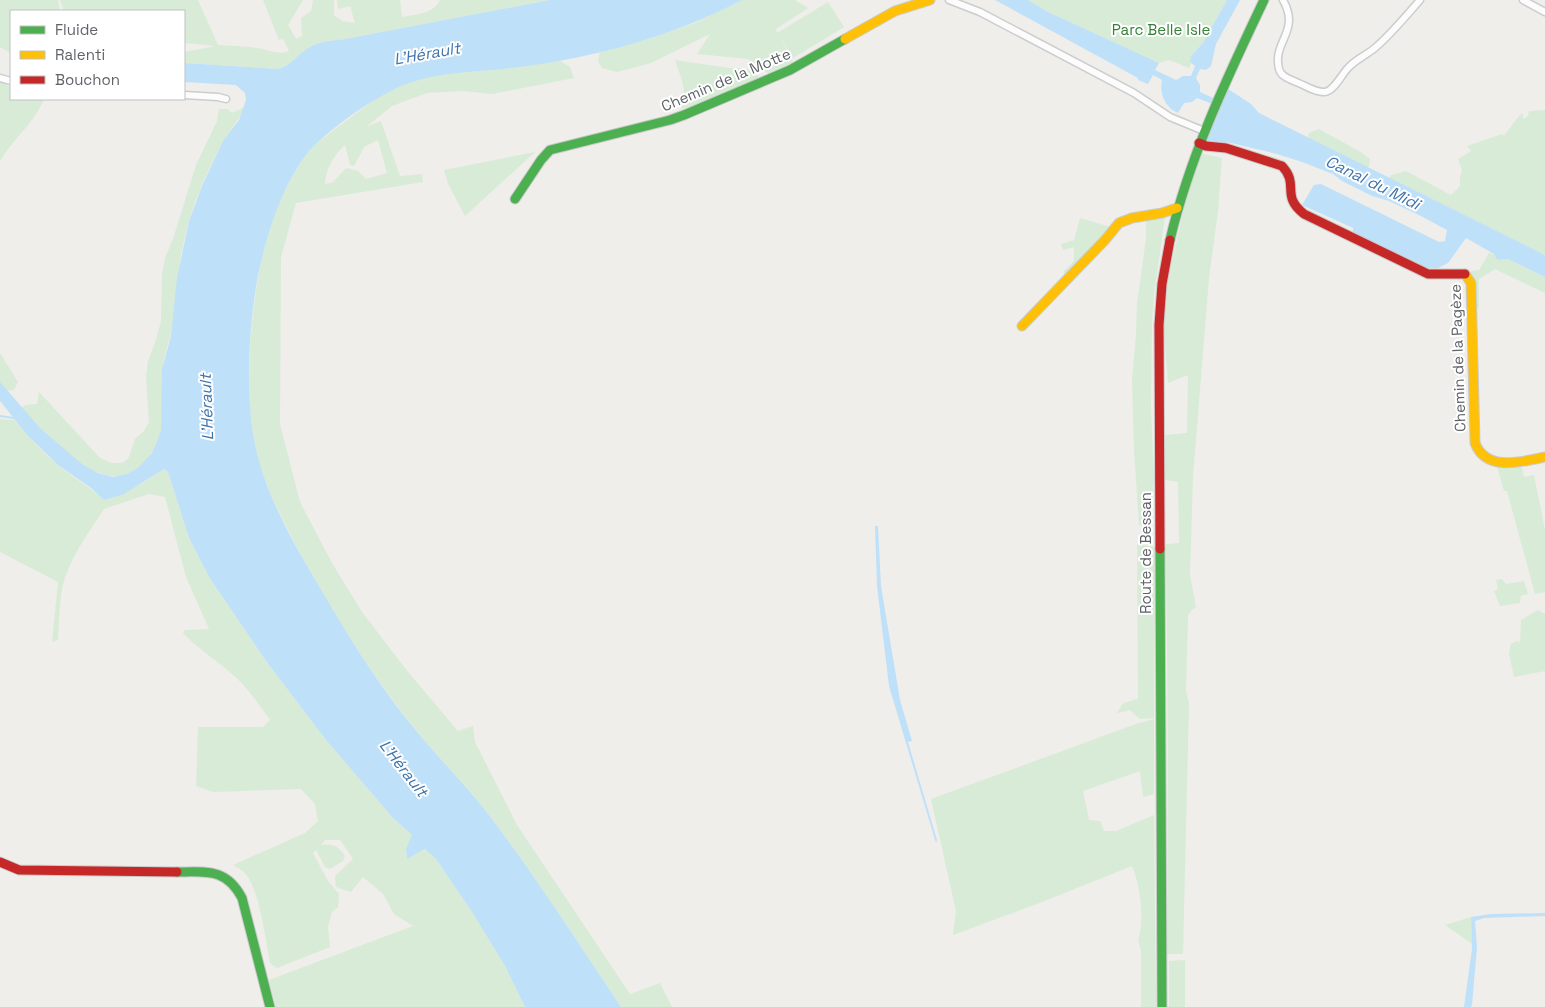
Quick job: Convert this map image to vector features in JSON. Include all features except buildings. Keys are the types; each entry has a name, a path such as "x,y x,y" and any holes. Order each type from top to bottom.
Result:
{"street":[{"name":"Chemin de la Motte","path":"516,199 541,160 550,150 670,120 790,70 895,10 930,0"},
{"path":"950,0 980,12 1134,93 1170,117 1204,132"},
{"name":"Route de Bessan","path":"1162,1007 1160,303 1166,260 1184,183 1216,103 1264,0"},
{"path":"1283,0 1288,10 1290,26 1281,44 1278,64 1280,72 1286,78 1314,90 1324,92 1331,90 1354,62 1370,52 1382,41 1420,0"},
{"path":"1522,0 1545,12"},
{"path":"185,95 226,99"},
{"name":"Chemin de la Pagèze","path":"1199,143 1206,146 1226,148 1282,166 1288,171 1291,178 1290,202 1304,214 1428,274 1462,273 1468,276 1471,283 1475,443 1480,455 1492,462 1511,462 1545,457"},
{"path":"1022,326 1120,223 1132,218 1177,211"},
{"path":"0,862 19,870 25,868 219,873 237,888 242,898 270,1007"}],"green space":[{"path":"0,0 58,0 60,10 10,10 10,52 0,47"},
{"path":"60,0 198,0 218,45 253,47 281,52 289,51 283,39 279,40 263,0 303,0 288,25 296,39 302,36 301,18 311,11 313,0 334,0 334,15 342,21 355,23 350,6 338,9 337,0 400,0 402,17 429,11 440,0 550,0 316,44 306,50 294,62 278,69 185,63 185,52 216,46 185,43 185,10 64,10"},
{"path":"742,0 795,0 808,8 776,29 777,33 828,2 844,27 793,58 780,37 794,64 772,76 748,59 697,54 710,34 651,63 617,72 602,68 598,61 600,51 652,38 695,23"},
{"name":"Parc Belle Isle","path":"1028,0 1227,0 1203,43 1191,56 1189,68 1169,60 1159,63 1149,60 1048,12"},
{"path":"559,60 570,67 574,78 492,94 463,91 427,93 392,106 366,127 381,121 400,176 422,174 423,182 296,203 281,257 280,424 300,502 332,563 362,612 408,672 458,731 473,726 475,742 517,825 630,994 660,983 672,1007 621,1007 506,838 480,804 424,740 382,686 338,619 311,573 275,504 258,457 250,409 249,357 251,331 262,257 269,231 285,189 307,154 322,139 363,108 404,84 440,75 510,68","holes":["378,140 387,173 366,179 358,171 346,168 333,182 325,184 331,162 345,145 350,165 354,166 364,147"]},
{"path":"675,60 755,71 761,81 707,102 680,109 683,104 684,92"},
{"path":"0,82 10,87 10,100 44,100 30,123 0,161"},
{"path":"245,107 223,142 211,166 200,190 187,228 180,263 172,327 162,376 163,409 161,432 158,441 142,465 127,475 111,476 94,471 77,461 61,448 22,408 25,405 37,404 39,392 100,458 112,463 122,463 128,459 135,439 144,431 149,422 146,376 148,361 161,321 162,274 165,258 173,239 196,165 217,121 219,109 228,109 232,113"},
{"path":"1545,110 1545,255 1389,178 1391,175 1406,171 1451,195 1460,186 1462,171 1458,159 1471,151 1467,146 1502,134 1504,136 1523,113 1523,119 1528,116 1529,111"},
{"path":"1319,129 1370,159 1369,166 1367,167 1308,139 1309,133"},
{"path":"535,152 465,216 448,184 444,170"},
{"path":"1200,153 1222,158 1218,211 1209,278 1193,477 1190,575 1196,607 1188,615 1186,691 1189,703 1183,954 1167,954 1166,544 1179,543 1178,482 1165,480 1165,435 1187,433 1188,375 1168,383 1164,330 1168,279 1185,204"},
{"path":"1165,217 1152,322 1151,408 1154,477 1151,525 1139,525 1132,380 1137,303 1146,238 1146,218"},
{"path":"1080,218 1111,227 1101,240 1066,275 1063,272 1074,261 1074,247 1063,250 1061,244 1074,240"},
{"path":"1489,253 1494,254 1499,260 1508,259 1545,277 1545,293 1495,269 1479,279 1479,309 1472,303 1468,276 1471,271 1479,270"},
{"path":"0,353 18,382 14,390 0,392"},
{"path":"0,419 15,420 50,458 104,500 141,484 164,469 168,472 189,538 209,577 266,661 326,740 393,818 413,836 406,849 407,859 425,849 436,859 472,912 505,966 525,1007 276,1007 269,980 413,926 394,914 383,894 363,877 351,892 336,887 335,876 353,859 340,840 325,840 321,845 329,844 335,846 345,856 343,861 330,869 325,867 316,850 313,853 328,881 339,894 338,907 332,912 328,926 330,947 277,968 270,963 258,900 249,878 243,871 233,865 305,833 318,821 315,804 301,789 213,792 196,786 198,727 263,727 270,720 237,679 183,633 185,630 209,629 186,577 165,497 149,494 104,509 68,569 61,596 58,640 52,642 58,582 0,552"},
{"path":"1521,463 1524,477 1534,475 1545,530 1545,592 1535,594 1507,491 1504,491 1497,467"},
{"path":"1137,544 1155,547 1154,718 1140,719 1130,710 1117,713 1123,703 1138,699"},
{"path":"1502,579 1506,584 1524,581 1528,594 1521,596 1520,603 1500,606 1494,591 1498,589 1496,580"},
{"path":"1538,610 1545,614 1545,671 1514,677 1509,654 1511,643 1519,641 1520,645 1521,620"},
{"path":"1154,719 1154,794 1143,797 1140,771 1083,791 1089,820 1100,821 1104,831 1116,831 1154,815 1156,1007 1141,1007 1141,951 1138,939 1141,923 1141,902 1132,866 953,935 956,911 931,799"},
{"path":"1471,917 1472,944 1445,925"},
{"path":"1185,960 1185,1007 1169,1007 1169,961"}],"water":[{"name":"L'Hérault","path":"550,0 742,0 689,24 606,51 549,63 431,77 397,88 371,102 330,131 306,155 289,182 265,245 258,276 252,320 249,391 258,457 274,503 297,548 349,637 375,676 427,743 481,804 556,910 621,1007 525,1007 505,966 472,912 436,859 425,849 407,859 406,849 412,835 393,818 326,740 266,661 209,577 189,538 168,472 164,469 124,494 104,500 91,488 58,465 28,436 0,401 0,382 40,428 82,464 98,473 113,477 127,474 138,468 152,453 161,430 162,369 171,336 177,278 189,221 202,186 223,141 239,120 246,100 245,93 236,85 185,82 185,63 278,69 287,65 311,46"},
{"name":"Canal du Midi","path":"995,0 1028,0 1048,12 1159,63 1155,70 1176,80 1183,76 1191,76 1195,66 1190,62 1191,56 1203,43 1227,0 1240,0 1216,44 1211,66 1206,70 1200,69 1196,78 1200,85 1200,92 1222,102 1228,89 1251,104 1259,113 1545,255 1545,277 1508,259 1499,260 1494,254 1466,238 1448,263 1438,268 1423,268 1353,232 1353,228 1302,205 1314,185 1321,184 1439,242 1445,241 1447,230 1389,201 1372,196 1342,181 1333,174 1302,162 1227,142 1218,145 1212,144 1206,140 1220,107 1197,98 1192,102 1184,103 1178,113 1166,104 1164,100 1161,90 1162,80 1153,75 1148,84 1138,80 1138,78"},
{"path":"875,526 878,526 881,586 900,700 912,741 908,742 937,840 936,843 889,686 877,586"},
{"path":"1545,913 1545,916 1484,918 1475,921 1477,948 1472,1005 1471,1007 1464,1007 1472,949 1471,917 1491,914"}],"waterway":[{"path":"0,416 14,418"}],"traffic: fast":[{"path":"1170,240 1178,208 1199,147 1223,88 1264,0"},
{"path":"515,199 541,160 550,150 684,115 790,70 845,39"},
{"path":"1160,549 1162,1007"},
{"path":"177,872 207,872 215,874 229,881 236,888 242,898 270,1007"}],"traffic: slow":[{"path":"845,39 895,11 930,0"},
{"path":"1022,326 1119,223 1132,218 1162,213 1177,208"},
{"path":"1465,274 1471,283 1475,443 1480,452 1487,458 1505,463 1545,457"}],"traffic: jam":[{"path":"1199,143 1206,146 1226,148 1282,166 1290,179 1293,201 1304,214 1428,274 1465,274"},
{"path":"1160,549 1159,325 1162,284 1170,240"},
{"path":"0,862 19,870 177,872"}]}
